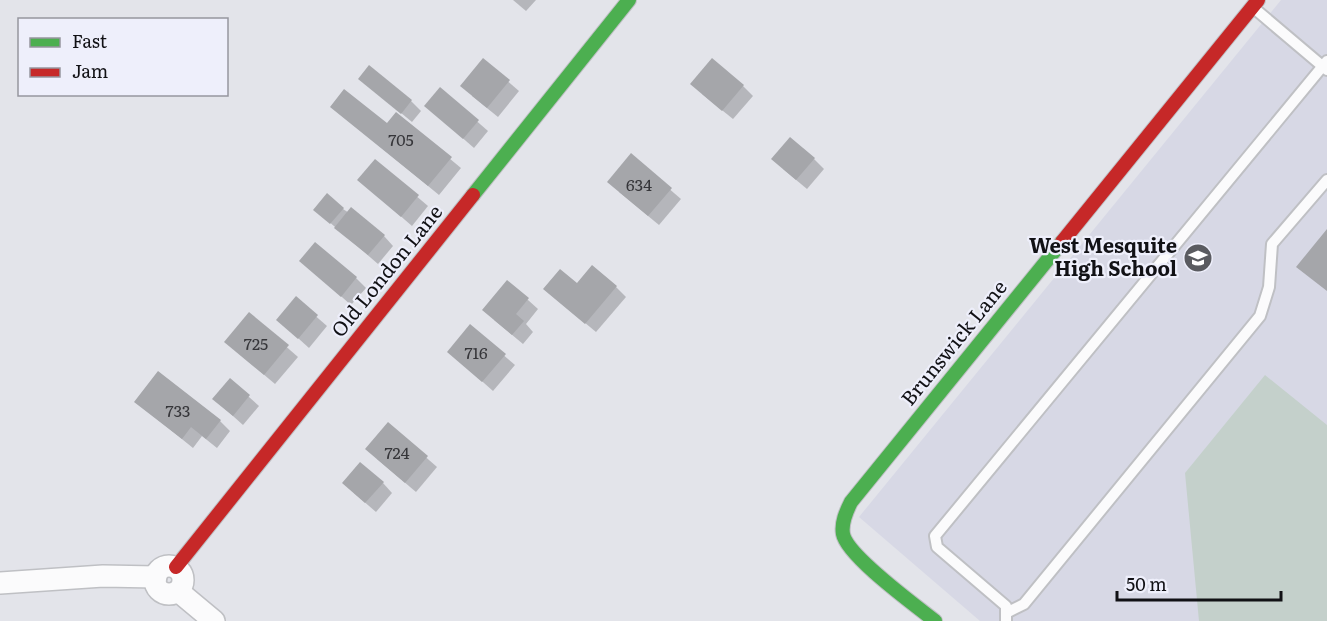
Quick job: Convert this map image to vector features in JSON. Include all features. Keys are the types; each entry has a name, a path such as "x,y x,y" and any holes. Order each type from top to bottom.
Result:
{"street":[{"name":"Old London Lane","path":"176,567 629,0"},
{"name":"Brunswick Lane","path":"935,621 855,553 844,538 844,516 851,502 1256,4"},
{"path":"163,567 176,567 183,578 181,588 174,593 164,593 157,587 156,578 163,567"},
{"path":"0,583 103,576 156,578"},
{"path":"178,591 214,621"}],"lane":[{"path":"1006,617 1006,606 937,547 934,536 1326,66 1256,4"},
{"path":"1006,617 1024,604 1260,316 1269,287 1272,244 1327,180"}],"shaded area":[{"name":"West Mesquite High School","path":"1281,0 1327,0 1327,621 980,621 859,517"},
{"path":"1265,375 1327,425 1327,621 1199,621 1185,473"}],"building":[{"path":"483,58 510,80 487,108 460,86"},
{"path":"712,58 744,85 722,111 690,84"},
{"path":"369,65 412,100 401,114 358,79"},
{"path":"440,87 479,120 463,139 424,106"},
{"path":"344,89 387,123 396,112 452,157 428,186 330,107"},
{"path":"790,137 815,158 796,180 771,159"},
{"path":"631,153 672,188 648,216 607,182"},
{"path":"375,159 419,195 401,217 357,180"},
{"path":"327,193 344,208 330,224 313,210"},
{"path":"351,207 385,235 368,255 334,228"},
{"path":"1327,229 1327,291 1296,267"},
{"path":"315,242 357,277 341,297 299,261"},
{"path":"592,265 617,286 585,324 543,289 560,269 577,283"},
{"path":"507,280 529,298 516,314 524,321 512,335 482,310"},
{"path":"296,296 318,315 298,339 276,320"},
{"path":"249,312 289,345 264,375 224,342"},
{"path":"470,324 506,354 482,382 447,352"},
{"path":"158,371 221,420 206,439 191,427 182,439 134,402"},
{"path":"230,378 250,395 233,416 212,399"},
{"path":"388,422 428,456 405,483 365,449"},
{"path":"360,462 384,482 365,503 342,483"}],"traffic: fast":[{"path":"473,195 629,0"},
{"path":"935,621 883,580 856,555 843,534 844,518 851,502 1062,242"}],"traffic: jam":[{"path":"1062,242 1258,0"},
{"path":"176,567 473,195"}],"place":[{"name":"West Mesquite High School","path":"1198,258"}]}
